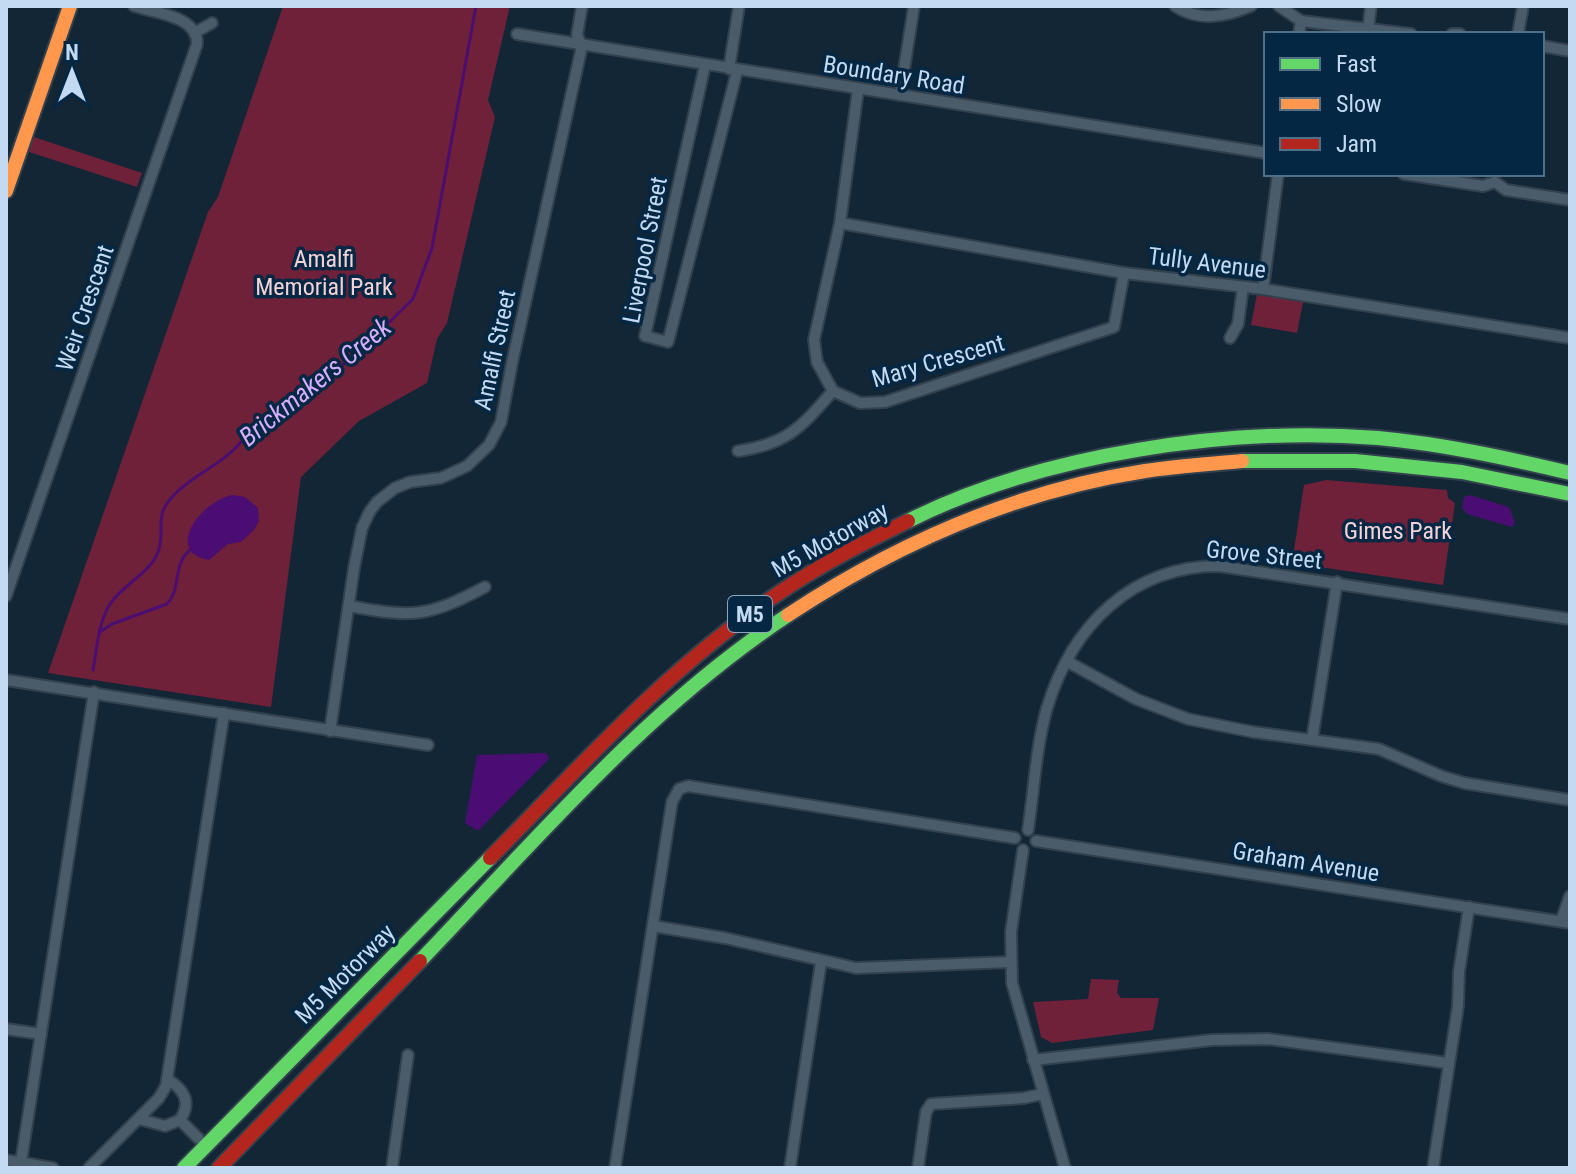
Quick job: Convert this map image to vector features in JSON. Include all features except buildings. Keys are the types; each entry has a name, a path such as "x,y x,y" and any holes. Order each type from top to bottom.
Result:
{"main road":[{"path":"6,191 10,163 70,6"},
{"name":"M5 Motorway","path":"184,1168 654,692 736,624 778,594 875,537 980,491 1039,472 1092,458 1210,439 1294,435 1376,438 1458,449 1570,473"},
{"name":"M5 Motorway","path":"219,1168 538,837 653,723 756,635 839,581 889,555 935,533 1052,492 1127,473 1225,460 1305,457 1394,462 1480,474 1570,494"}],"street":[{"path":"134,6 187,23 196,32 212,23"},
{"name":"Amalfi Street","path":"330,731 360,535 373,506 386,493 402,485 441,478 467,466 489,445 499,427 582,46 577,35 582,6"},
{"name":"Liverpool Street","path":"705,65 645,336 668,342 733,70 739,6"},
{"path":"900,95 914,6"},
{"path":"1175,6 1185,13 1216,17 1251,6"},
{"path":"1279,6 1301,21 1390,32"},
{"path":"1368,30 1371,6"},
{"path":"1518,32 1523,6"},
{"path":"1299,32 1301,21"},
{"name":"Weir Crescent","path":"6,596 196,48 196,32"},
{"name":"Boundary Road","path":"517,34 1264,153"},
{"path":"1544,46 1570,51"},
{"path":"738,451 760,448 799,429 833,391 817,362 814,340 840,223 858,90"},
{"path":"1263,289 1278,176"},
{"path":"1417,176 1483,186 1496,178 1506,190 1570,200"},
{"name":"Tully Avenue","path":"840,223 1124,273 1263,289 1570,338"},
{"name":"Mary Crescent","path":"833,391 860,403 885,402 1114,327 1124,273"},
{"path":"1230,338 1238,324 1243,287"},
{"name":"Grove Street","path":"1028,830 1047,708 1068,662 1104,611 1132,588 1166,572 1219,566 1570,619"},
{"path":"1312,740 1337,582"},
{"path":"349,606 390,613 425,613 448,606 485,587"},
{"path":"1068,662 1136,699 1188,719 1253,732 1379,749 1464,783 1570,800"},
{"path":"6,680 428,745"},
{"path":"21,1162 94,692"},
{"path":"89,1168 159,1098 167,1079 224,713"},
{"path":"615,1168 672,802 679,789 688,786 1015,838"},
{"path":"1028,830 1036,841 1030,849 1023,850 1016,844 1015,838 1021,831 1028,830"},
{"name":"Graham Avenue","path":"1036,841 1566,922"},
{"path":"1023,850 1011,932 1010,962 1015,1001 1065,1168"},
{"path":"1566,922 1570,896"},
{"path":"1433,1168 1458,1006 1459,972 1469,907"},
{"path":"653,926 725,938 856,968 1010,962"},
{"path":"790,1168 821,962"},
{"path":"6,1029 41,1034"},
{"path":"1033,1060 1212,1040 1268,1039 1448,1063"},
{"path":"392,1168 408,1055"},
{"path":"139,1119 165,1126 180,1120 186,1109 185,1095 180,1087 167,1079"},
{"path":"918,1168 926,1112 931,1104 1043,1094"},
{"path":"180,1120 199,1139"},
{"path":"6,1160 53,1168"}],"green space":[{"name":"Amalfi Memorial Park","path":"283,6 510,6 488,100 495,117 447,323 437,339 427,383 359,421 301,477 271,707 48,673 208,212 218,197"},
{"path":"28,135 142,173 137,187 23,150"},
{"path":"1257,294 1303,302 1297,333 1251,325"},
{"name":"Gimes Park","path":"1326,480 1447,490 1448,498 1455,503 1443,585 1292,563 1304,485"},
{"path":"1091,979 1119,980 1117,993 1121,998 1159,998 1153,1030 1052,1043 1041,1037 1033,1002 1088,999"}],"shaded area":[{"path":"233,495 245,497 258,508 259,521 254,530 241,542 228,544 209,560 196,555 189,548 191,527 209,507"},
{"path":"1470,495 1509,507 1515,522 1512,527 1467,514 1462,508 1464,497"},
{"path":"546,753 549,759 480,829 476,830 465,823 477,755"}],"waterway":[{"name":"Brickmakers Creek","path":"93,670 98,636 106,611 156,557 161,541 162,516 173,496 359,352 413,299 432,248 476,6"},
{"path":"100,632 112,624 167,604 172,598 181,563 190,550"}],"traffic: fast":[{"path":"908,521 960,498 1076,462 1200,441 1261,436 1378,438 1475,452 1570,473"},
{"path":"1242,461 1355,461 1462,472 1570,494"},
{"path":"420,961 640,733 687,691 788,615"},
{"path":"184,1168 490,858"}],"traffic: slow":[{"path":"6,191 70,6"},
{"path":"788,615 871,565 959,524 1004,507 1097,480 1157,469 1242,461"}],"traffic: jam":[{"path":"490,858 627,719 736,623 792,584 908,521"},
{"path":"219,1168 420,961"}]}
